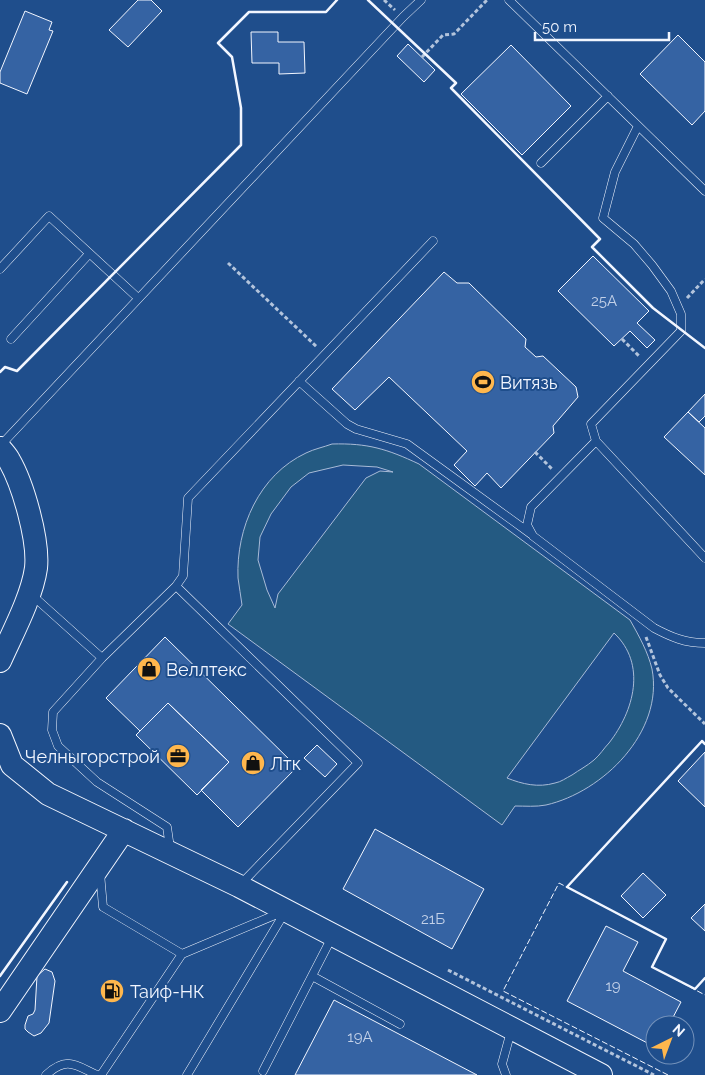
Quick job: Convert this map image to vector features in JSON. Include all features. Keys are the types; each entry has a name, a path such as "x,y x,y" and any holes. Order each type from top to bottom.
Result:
{"street":[{"path":"0,447 10,460 25,497 34,536 36,567 29,592 0,661"},
{"path":"0,736 12,765 48,794 239,886 601,1075"},
{"path":"0,1011 124,830"}],"lane":[{"path":"0,447 138,298 421,0"},
{"path":"509,0 705,192"},
{"path":"541,163 608,96"},
{"path":"638,126 615,172 603,218 634,244 671,291 681,314 681,331 591,424 596,441 705,558"},
{"path":"0,270 49,216 138,298"},
{"path":"170,852 167,827 97,782 58,746 52,730 53,712 102,658 176,586 183,576 188,498 433,241"},
{"path":"11,339 90,254"},
{"path":"299,382 346,424 356,429 407,444 533,536 640,618 670,637 694,643 705,643"},
{"path":"533,536 527,525 531,507 596,441"},
{"path":"176,586 358,763 239,886"},
{"path":"29,592 102,658"},
{"path":"99,866 103,907 182,954"},
{"path":"102,1075 182,954 286,910"},
{"path":"187,1075 286,910"},
{"path":"263,1071 333,935"},
{"path":"312,976 400,1024"},
{"path":"506,1075 502,1064 512,1028"},
{"path":"46,1075 59,1066 70,1063 97,1075"}],"path":[{"path":"422,57 443,36 454,34 487,0"},
{"path":"228,263 324,355"},
{"path":"678,308 705,279"},
{"path":"622,339 648,365"},
{"path":"535,452 561,477"},
{"path":"640,618 660,675 668,688 705,724"}],"shaded area":[{"path":"332,444 377,448 397,454 419,464 630,620 643,644 652,669 653,692 649,715 639,736 625,756 608,773 588,787 567,798 542,806 515,806 502,825 228,624 242,605 238,578 241,540 246,522 263,489 275,475 290,463 309,452","holes":["343,465 377,467 393,472 380,471 366,478 278,594 275,608 267,590 258,560 260,537 271,514 291,487 309,473","614,633 624,645 631,659 634,673 633,688 625,717 609,743 591,762 561,781 536,785 524,784 507,778"]}],"building":[{"path":"138,0 151,0 162,11 128,47 109,30"},
{"path":"25,11 52,22 49,30 53,31 27,94 0,83 0,72"},
{"path":"251,32 278,32 278,42 304,42 305,73 279,74 279,63 252,63"},
{"path":"678,35 705,62 705,111 692,125 640,74"},
{"path":"408,44 435,70 424,82 397,56"},
{"path":"511,45 571,106 522,155 461,94"},
{"path":"593,256 649,311 637,323 655,340 647,348 630,331 614,346 558,291"},
{"name":"Витязь","path":"444,272 457,283 469,283 526,339 525,347 536,357 543,356 576,387 578,397 553,426 554,433 501,488 487,473 475,486 454,465 467,451 389,377 355,410 332,389"},
{"path":"705,394 705,416 699,422 688,412"},
{"path":"688,412 705,428 705,475 664,437"},
{"path":"165,637 297,767 238,827 201,790 229,762 168,703 140,731 106,698"},
{"path":"168,703 229,762 197,795 136,735"},
{"path":"317,745 337,764 325,777 304,758"},
{"path":"705,752 705,807 678,781"},
{"path":"375,829 484,889 452,949 343,889"},
{"path":"643,873 666,895 643,918 621,896"},
{"path":"705,904 705,931 691,918"},
{"path":"606,926 638,942 623,971 681,1002 674,1015 645,1015 645,1042 567,1001"},
{"path":"45,969 52,972 55,981 49,1023 41,1033 34,1036 25,1029 25,1025 28,1016 33,1014 35,1010 37,976"},
{"path":"334,1000 477,1075 295,1075"}],"fence":[{"path":"668,1075 503,991 559,883 666,939 652,967 705,995"}],"wall":[{"path":"0,372 5,367 17,371 241,145 241,108 232,57 218,43 249,12 326,12 337,0"},
{"path":"368,0 456,83 451,88 600,239 592,247 653,308 705,348"},
{"path":"705,744 702,741 567,887 666,939 652,967 695,989 705,978"},
{"path":"0,976 67,882"}],"place":[{"name":"Витязь","path":"483,382"},
{"name":"Веллтекс","path":"149,669"},
{"name":"Челныгорстрой","path":"178,756"},
{"name":"Лтк","path":"253,763"},
{"name":"Таиф-НК","path":"112,991"}]}
